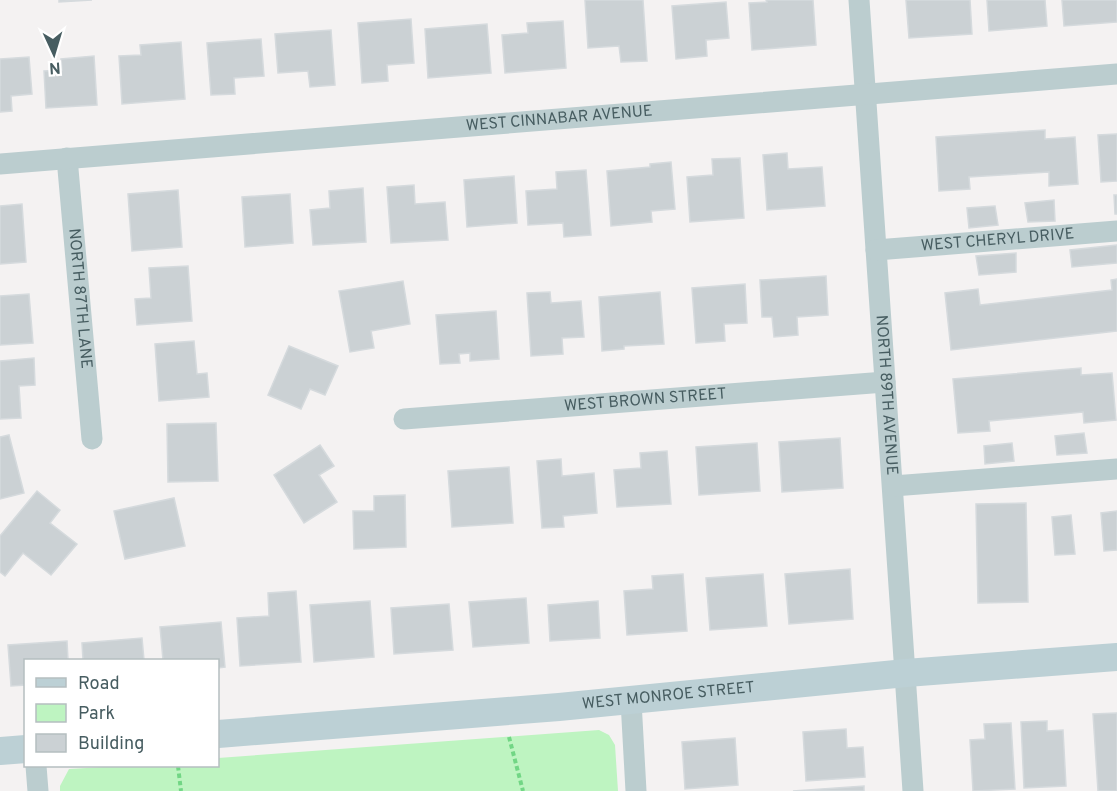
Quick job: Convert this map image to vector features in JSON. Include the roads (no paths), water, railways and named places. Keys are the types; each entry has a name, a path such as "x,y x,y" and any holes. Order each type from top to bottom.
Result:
{"street":[{"name":"NORTH 89TH AVENUE","path":"859,0 913,791"},
{"name":"WEST CINNABAR AVENUE","path":"0,164 1117,74"},
{"name":"NORTH 87TH LANE","path":"67,158 92,439"},
{"name":"WEST CHERYL DRIVE","path":"876,250 1117,231"},
{"name":"WEST BROWN STREET","path":"404,418 885,382"},
{"path":"893,486 1117,469"},
{"name":"WEST MONROE STREET","path":"219,734 506,712 906,674 1117,657"},
{"path":"631,701 636,791"},
{"path":"0,751 24,749"},
{"path":"36,767 38,791"}]}
